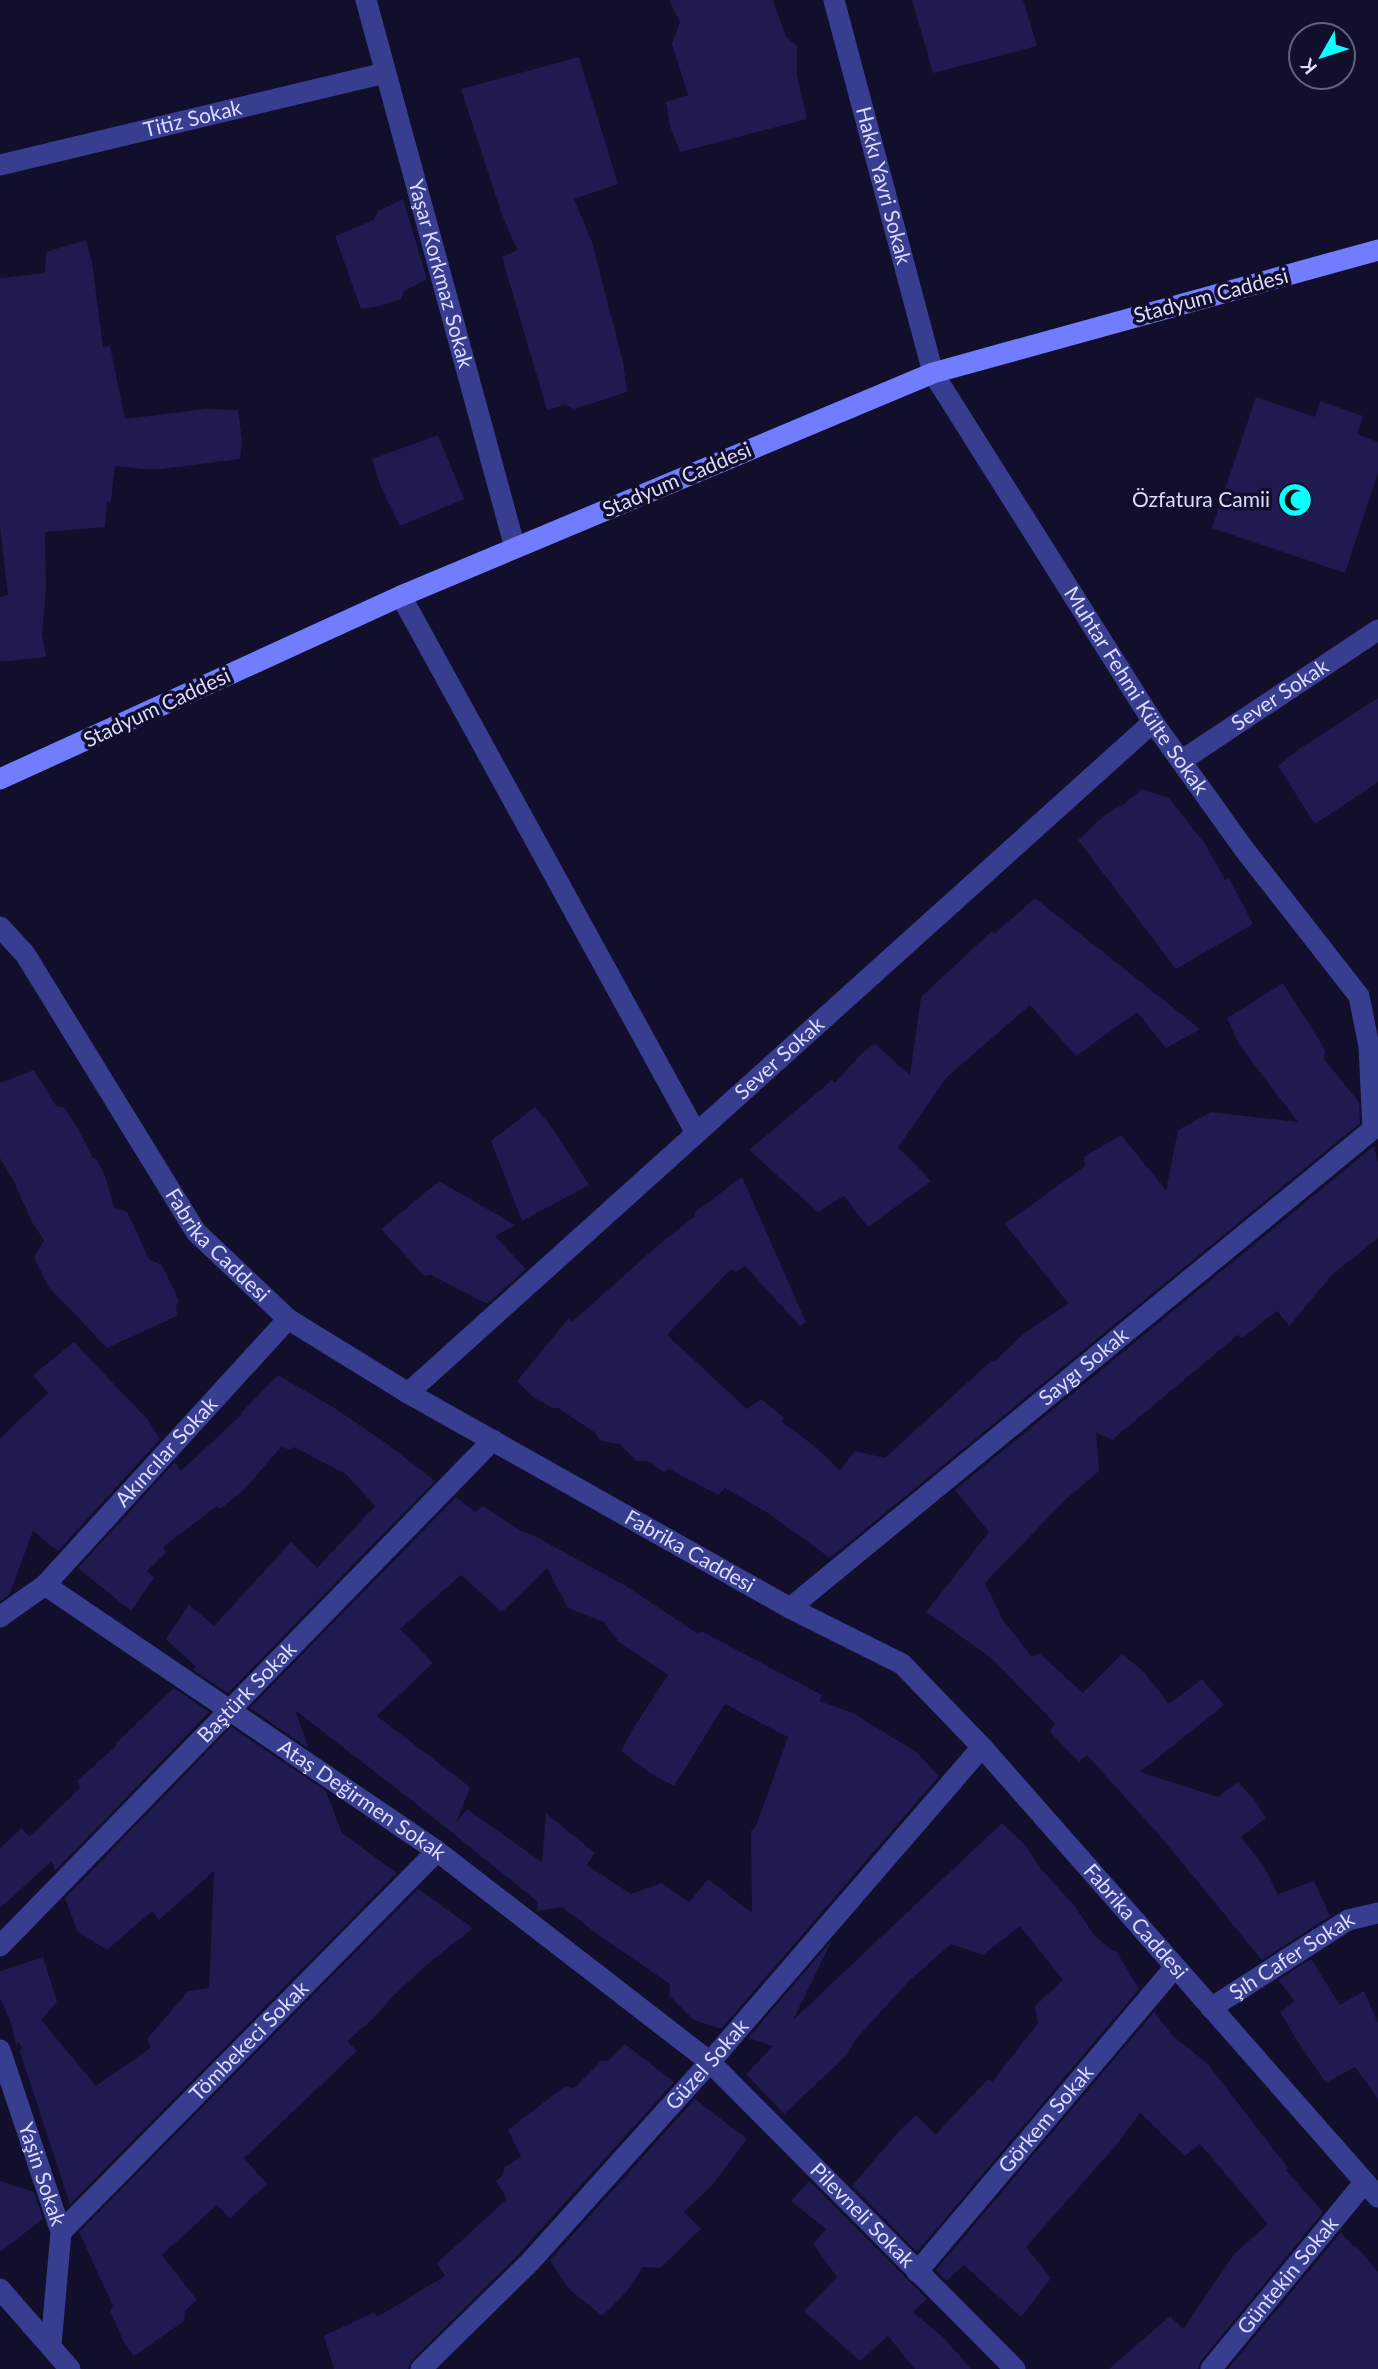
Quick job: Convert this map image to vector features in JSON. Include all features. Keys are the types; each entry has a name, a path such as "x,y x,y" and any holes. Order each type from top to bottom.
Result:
{"street":[{"name":"Yaşar Korkmaz Sokak","path":"366,0 515,548"},
{"name":"Hakkı Yavri Sokak","path":"834,0 933,373"},
{"name":"Titiz Sokak","path":"0,164 385,73"},
{"name":"Stadyum Caddesi","path":"0,779 401,596 933,373 1378,250"},
{"name":"Muhtar Fehmi Külte Sokak","path":"933,373 1153,722 1244,849 1368,998 1376,1127"},
{"path":"401,596 696,1133"},
{"name":"Sever Sokak","path":"1181,761 1378,629"},
{"name":"Sever Sokak","path":"408,1393 1153,722"},
{"name":"Fabrika Caddesi","path":"0,927 26,954 196,1232 288,1319 408,1393 790,1608 902,1664 982,1747 1371,2190"},
{"name":"Saygı Sokak","path":"790,1608 1376,1127"},
{"name":"Akıncılar Sokak","path":"46,1585 288,1319"},
{"name":"Baştürk Sokak","path":"0,1946 493,1440"},
{"path":"0,1617 46,1585"},
{"name":"Ataş Değirmen Sokak","path":"46,1585 437,1851 710,2062"},
{"name":"Güzel Sokak","path":"421,2369 530,2262 710,2062 982,1747"},
{"name":"Tömbekeci Sokak","path":"61,2232 437,1851"},
{"name":"Şıh Cafer Sokak","path":"1211,2008 1348,1920 1378,1913"},
{"name":"Görkem Sokak","path":"917,2272 1175,1967"},
{"name":"Yaşin Sokak","path":"0,2050 61,2232 51,2345"},
{"name":"Pilevneli Sokak","path":"710,2062 1015,2369"},
{"name":"Güntekin Sokak","path":"1211,2369 1371,2190"},
{"path":"0,2289 70,2369"}],"building":[{"path":"669,0 773,0 786,37 797,46 797,75 807,119 680,152 670,126 666,102 688,95 672,44 680,22"},
{"path":"912,0 1023,0 1037,46 933,73"},
{"path":"579,57 618,184 574,199 592,242 623,362 627,392 574,409 565,405 547,410 502,257 517,250 501,212 461,89"},
{"path":"403,199 427,279 404,291 401,299 361,309 335,236 374,220 378,211"},
{"path":"86,240 92,262 103,347 110,346 125,419 206,409 238,410 242,441 240,459 153,470 115,466 105,527 45,532 46,590 42,634 46,657 0,662 0,597 8,595 0,527 0,278 45,273 46,252"},
{"name":"Özfatura Camii","path":"1256,397 1315,417 1320,401 1363,416 1357,434 1378,442 1378,473 1345,573 1212,528"},
{"path":"438,435 464,499 400,526 380,485 372,459"},
{"path":"1378,698 1378,782 1315,824 1278,766 1299,749"},
{"path":"1142,789 1169,798 1205,844 1225,880 1229,878 1253,924 1176,969 1078,840 1098,821"},
{"path":"1035,898 1200,1029 1166,1048 1137,1012 1076,1056 1030,1005 947,1077 898,1147 931,1181 868,1227 844,1196 818,1212 749,1150 832,1080 835,1083 862,1053 875,1044 910,1075 921,997 992,931 994,934"},
{"path":"1283,983 1321,1043 1325,1051 1324,1059 1359,1102 1360,1123 830,1558 768,1513 725,1488 718,1495 669,1469 664,1472 650,1462 636,1461 620,1444 601,1441 594,1432 558,1408 552,1408 533,1397 517,1381 569,1318 572,1322 695,1216 694,1213 742,1177 806,1322 800,1326 745,1266 736,1272 731,1269 667,1335 747,1409 761,1399 783,1417 782,1422 840,1470 855,1451 885,1458 991,1361 994,1362 1021,1336 1068,1303 1005,1224 1085,1166 1084,1157 1121,1135 1166,1190 1178,1130 1211,1112 1298,1122 1240,1046 1227,1018"},
{"path":"34,1070 56,1106 64,1107 76,1125 105,1176 114,1207 127,1212 149,1259 162,1265 179,1301 176,1306 177,1316 107,1348 48,1286 34,1257 44,1240 33,1224 0,1158 0,1083"},
{"path":"535,1107 589,1185 522,1221 491,1141"},
{"path":"1374,1146 1378,1163 1378,1238 1333,1274 1289,1326 1277,1311 1242,1338 1238,1335 1112,1440 1096,1432 1099,1471 1065,1500 985,1583 1003,1620 1032,1657 1039,1653 1083,1693 1122,1654 1143,1671 1169,1704 1202,1679 1224,1705 1140,1772 1218,1797 1238,1782 1254,1799 1266,1818 1241,1837 1263,1865 1278,1894 1314,1881 1330,1916 1262,1960 1161,1837 1087,1755 1079,1762 1050,1732 1055,1723 990,1657 926,1612 989,1532 955,1490"},
{"path":"439,1181 515,1225 495,1236 526,1269 487,1304 431,1275 424,1276 381,1229"},
{"path":"74,1342 148,1420 160,1439 58,1551 33,1531 9,1595 0,1601 0,1438 48,1393 33,1375"},
{"path":"278,1375 333,1407 435,1481 228,1693 193,1670 196,1667 166,1639 189,1604 214,1626 291,1542 317,1568 375,1506 346,1474 294,1447 291,1450 281,1447 243,1491 220,1509 217,1506 163,1547 166,1552 147,1571 154,1578 131,1611 78,1568 175,1462 181,1471 241,1415"},
{"path":"456,1497 475,1512 483,1506 523,1532 626,1586 698,1634 701,1631 822,1695 819,1701 853,1713 916,1752 939,1776 721,2029 694,2020 669,1995 670,1984 562,1907 537,1911 538,1902 295,1710 309,1749 250,1708","holes":["547,1568 568,1608 604,1622 619,1642 668,1675 621,1751 650,1773 674,1786 725,1704 788,1737 756,1826 751,1831 752,1913 708,1879 689,1902 662,1883 631,1894 587,1865 595,1853 546,1813 542,1862 467,1809 456,1823 470,1787 377,1716 433,1663 400,1629 461,1575 502,1612"]},
{"path":"174,1688 209,1712 55,1871 52,1861 0,1908 0,1848 22,1828 29,1837 80,1788 77,1781"},
{"path":"231,1727 326,1791 342,1833 397,1873 70,2204 20,2052 22,2048 19,2042 16,2045 11,2023 0,1998 0,1971 43,1957 57,2002 41,2020 96,2086 150,2048 148,2038 188,1991 209,1988 214,1871 159,1920 152,1911 107,1950 77,1931 65,1898"},
{"path":"1002,1823 1026,1846 1041,1869 1074,1905 1094,1935 1116,1951 1139,1989 917,2252 852,2186 916,2115 936,2134 988,2079 992,2082 1038,2023 1035,2006 1063,1980 1020,1926 983,1955 951,1944 909,1981 854,2041 847,2055 784,2114 746,2074 773,2046 748,2038 832,1940 793,2020"},
{"path":"418,1889 473,1928 424,1967 347,2041 357,2051 244,2158 267,2184 230,2218 217,2205 162,2255 197,2300 185,2311 184,2321 134,2356 123,2340 110,2311 113,2306 79,2232"},
{"path":"1311,1959 1340,2005 1364,1991 1378,2023 1378,2099 1355,2067 1326,2083 1280,2012 1295,2001 1278,1980"},
{"path":"1154,2012 1174,2037 1207,2063 1288,2168 1286,2170 1323,2212 1201,2361 1198,2369 1109,2369 1170,2316 1183,2329 1235,2253 1268,2224 1200,2144 1185,2156 1140,2113 1118,2143 1026,2247 1051,2278 1021,2317 964,2265 946,2281 936,2270"},
{"path":"625,2044 674,2082 513,2260 412,2360 408,2369 334,2369 324,2336 374,2312 377,2317 445,2276 437,2263 507,2199 496,2181 503,2175 504,2167 521,2157 508,2130 565,2086 574,2088 601,2061 608,2061"},
{"path":"695,2099 747,2139 713,2184 684,2212 701,2229 660,2268 643,2267 626,2292 602,2316 569,2289 550,2260"},
{"path":"0,2181 34,2192 43,2219 0,2252"},
{"path":"809,2181 927,2299 913,2312 945,2339 971,2369 915,2369 888,2336 860,2361 804,2311 837,2277 813,2244 826,2229 791,2201"},
{"path":"1341,2232 1378,2272 1378,2369 1228,2369"}],"place":[{"name":"Özfatura Camii","path":"1295,500"}]}
